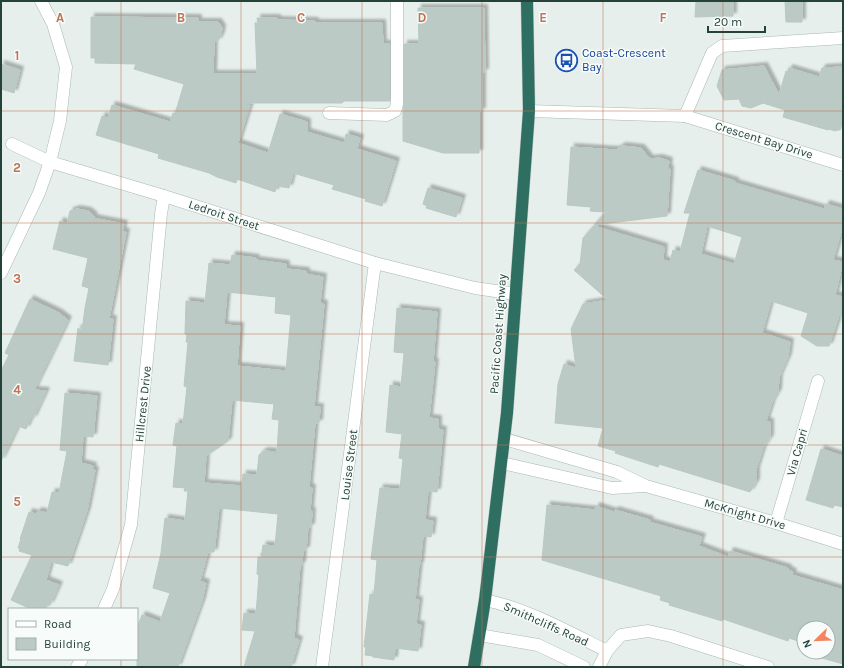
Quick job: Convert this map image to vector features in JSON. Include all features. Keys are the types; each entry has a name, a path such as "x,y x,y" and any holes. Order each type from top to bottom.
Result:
{"highway":[{"name":"Pacific Coast Highway","path":"474,667 485,600 505,439 529,111 527,1"}],"street":[{"path":"1,273 39,193 50,162 60,121 66,67 54,24 41,1"},
{"path":"329,113 387,115 395,111 397,104 397,1"},
{"path":"685,116 712,53 722,46 843,38"},
{"name":"Crescent Bay Drive","path":"529,111 685,116 843,165"},
{"name":"Ledroit Street","path":"12,144 50,162 164,196 375,263 475,288 516,294"},
{"name":"Hillcrest Drive","path":"104,608 113,589 131,525 160,222 164,196"},
{"name":"Louise Street","path":"322,667 375,263"},
{"name":"Via Capri","path":"776,523 818,381"},
{"name":"McKnight Drive","path":"505,439 617,472 646,486 776,523 843,544"},
{"name":"McKnight Drive","path":"502,462 612,488 646,486"},
{"name":"Smithcliffs Road","path":"485,600 500,603 548,622 607,650"},
{"path":"599,667 607,650 621,635 648,631 671,636 768,667"},
{"name":"Smithcliffs Road","path":"479,635 538,645 584,667"}],"building":[{"path":"696,1 733,1 733,16 695,17"},
{"path":"785,1 802,1 802,22 786,22"},
{"path":"418,8 484,8 485,72 482,72 482,111 479,111 479,153 443,153 403,141 404,44 419,44"},
{"path":"91,17 198,18 198,22 218,22 222,28 218,41 214,41 213,74 257,74 255,23 258,23 257,18 315,21 315,23 382,23 383,44 390,44 390,101 344,101 342,103 244,103 250,105 238,143 268,153 280,114 307,122 307,132 344,143 346,134 360,138 357,149 396,161 382,206 365,201 366,199 332,189 334,185 293,173 289,188 277,186 275,192 237,179 236,183 209,173 158,158 159,154 96,135 102,116 108,118 112,105 170,122 173,113 175,114 184,84 134,69 136,64 95,63 95,58 91,58"},
{"path":"1,64 20,70 14,93 1,89"},
{"path":"764,66 779,95 786,71 788,72 789,68 819,77 822,68 843,67 843,120 840,130 828,130 783,117 785,110 763,103 751,108 742,106 739,99 724,100 717,86 722,70"},
{"path":"622,146 641,148 650,159 659,158 669,161 668,168 670,169 667,216 594,225 606,212 590,211 591,207 567,205 571,147 616,150"},
{"path":"698,170 735,181 735,183 824,209 826,204 843,209 843,225 833,260 843,262 835,295 843,297 843,308 829,346 817,346 801,336 808,313 771,301 762,333 790,342 788,357 779,377 778,392 772,402 766,421 770,422 770,438 763,448 756,470 756,482 750,492 659,464 658,467 615,453 616,451 598,446 603,428 555,423 558,384 564,364 576,368 571,329 583,304 608,300 574,270 580,264 583,238 594,226 664,247 663,260 670,262 673,250 680,252 690,213 684,213","holes":["707,226 742,237 734,264 701,254"]},
{"path":"428,188 462,198 456,217 426,208 427,206 423,204"},
{"path":"77,209 88,211 94,216 93,218 124,224 122,231 126,232 109,319 113,319 108,365 74,361 78,328 82,331 89,288 82,286 88,258 53,249 60,221 67,224 70,211"},
{"path":"232,255 286,264 286,269 306,271 306,274 323,277 320,303 324,304 314,407 320,407 319,423 315,423 309,487 312,488 310,511 312,511 311,527 308,527 306,550 303,550 302,565 300,565 294,638 299,640 291,667 244,667 255,631 242,630 244,613 256,614 259,575 257,574 258,557 261,558 263,545 275,546 278,514 219,508 214,552 208,552 200,581 206,583 202,601 178,667 137,667 138,625 142,615 160,622 170,593 153,588 161,553 165,518 185,521 188,491 184,491 185,488 173,487 177,446 173,445 176,423 183,424 187,387 184,386 188,342 186,342 187,335 185,334 186,301 205,303 209,263 230,265","holes":["227,292 276,297 275,313 291,315 286,371 237,366 240,326 224,325","232,400 274,404 272,419 279,420 277,452 264,451 259,455 257,475 243,474 242,486 204,483 206,456 228,441"]},
{"path":"30,299 59,313 68,320 34,390 46,391 33,419 31,418 26,429 18,426 1,461 1,371 9,355 5,353"},
{"path":"397,308 437,312 433,362 435,362 429,418 438,419 438,429 443,430 437,492 428,491 425,520 433,521 431,537 423,536 415,600 419,600 416,624 421,625 418,651 395,648 394,660 365,655 366,647 364,647 370,594 374,595 377,560 371,559 380,488 400,489 403,459 399,458 402,434 386,432 390,385 401,387 404,353 394,352"},
{"path":"65,393 97,396 93,437 83,436 81,463 93,466 92,470 95,470 87,511 68,566 51,562 46,580 59,585 50,605 48,604 46,608 29,608 11,600 32,555 19,551 20,548 18,548 29,512 36,514 38,511 47,513 52,492 59,493 67,451 60,450"},
{"path":"821,449 843,456 843,507 834,505 833,508 806,500"},
{"path":"547,505 595,510 596,506 614,512 615,510 650,520 649,522 702,537 699,546 728,557 730,551 788,568 788,570 793,572 792,575 843,590 843,664 829,660 836,660 836,620 796,620 796,640 789,638 788,641 723,619 722,621 669,605 670,603 660,600 661,596 542,560"}],"place":[{"name":"Coast-Crescent Bay","path":"566,60"}]}
